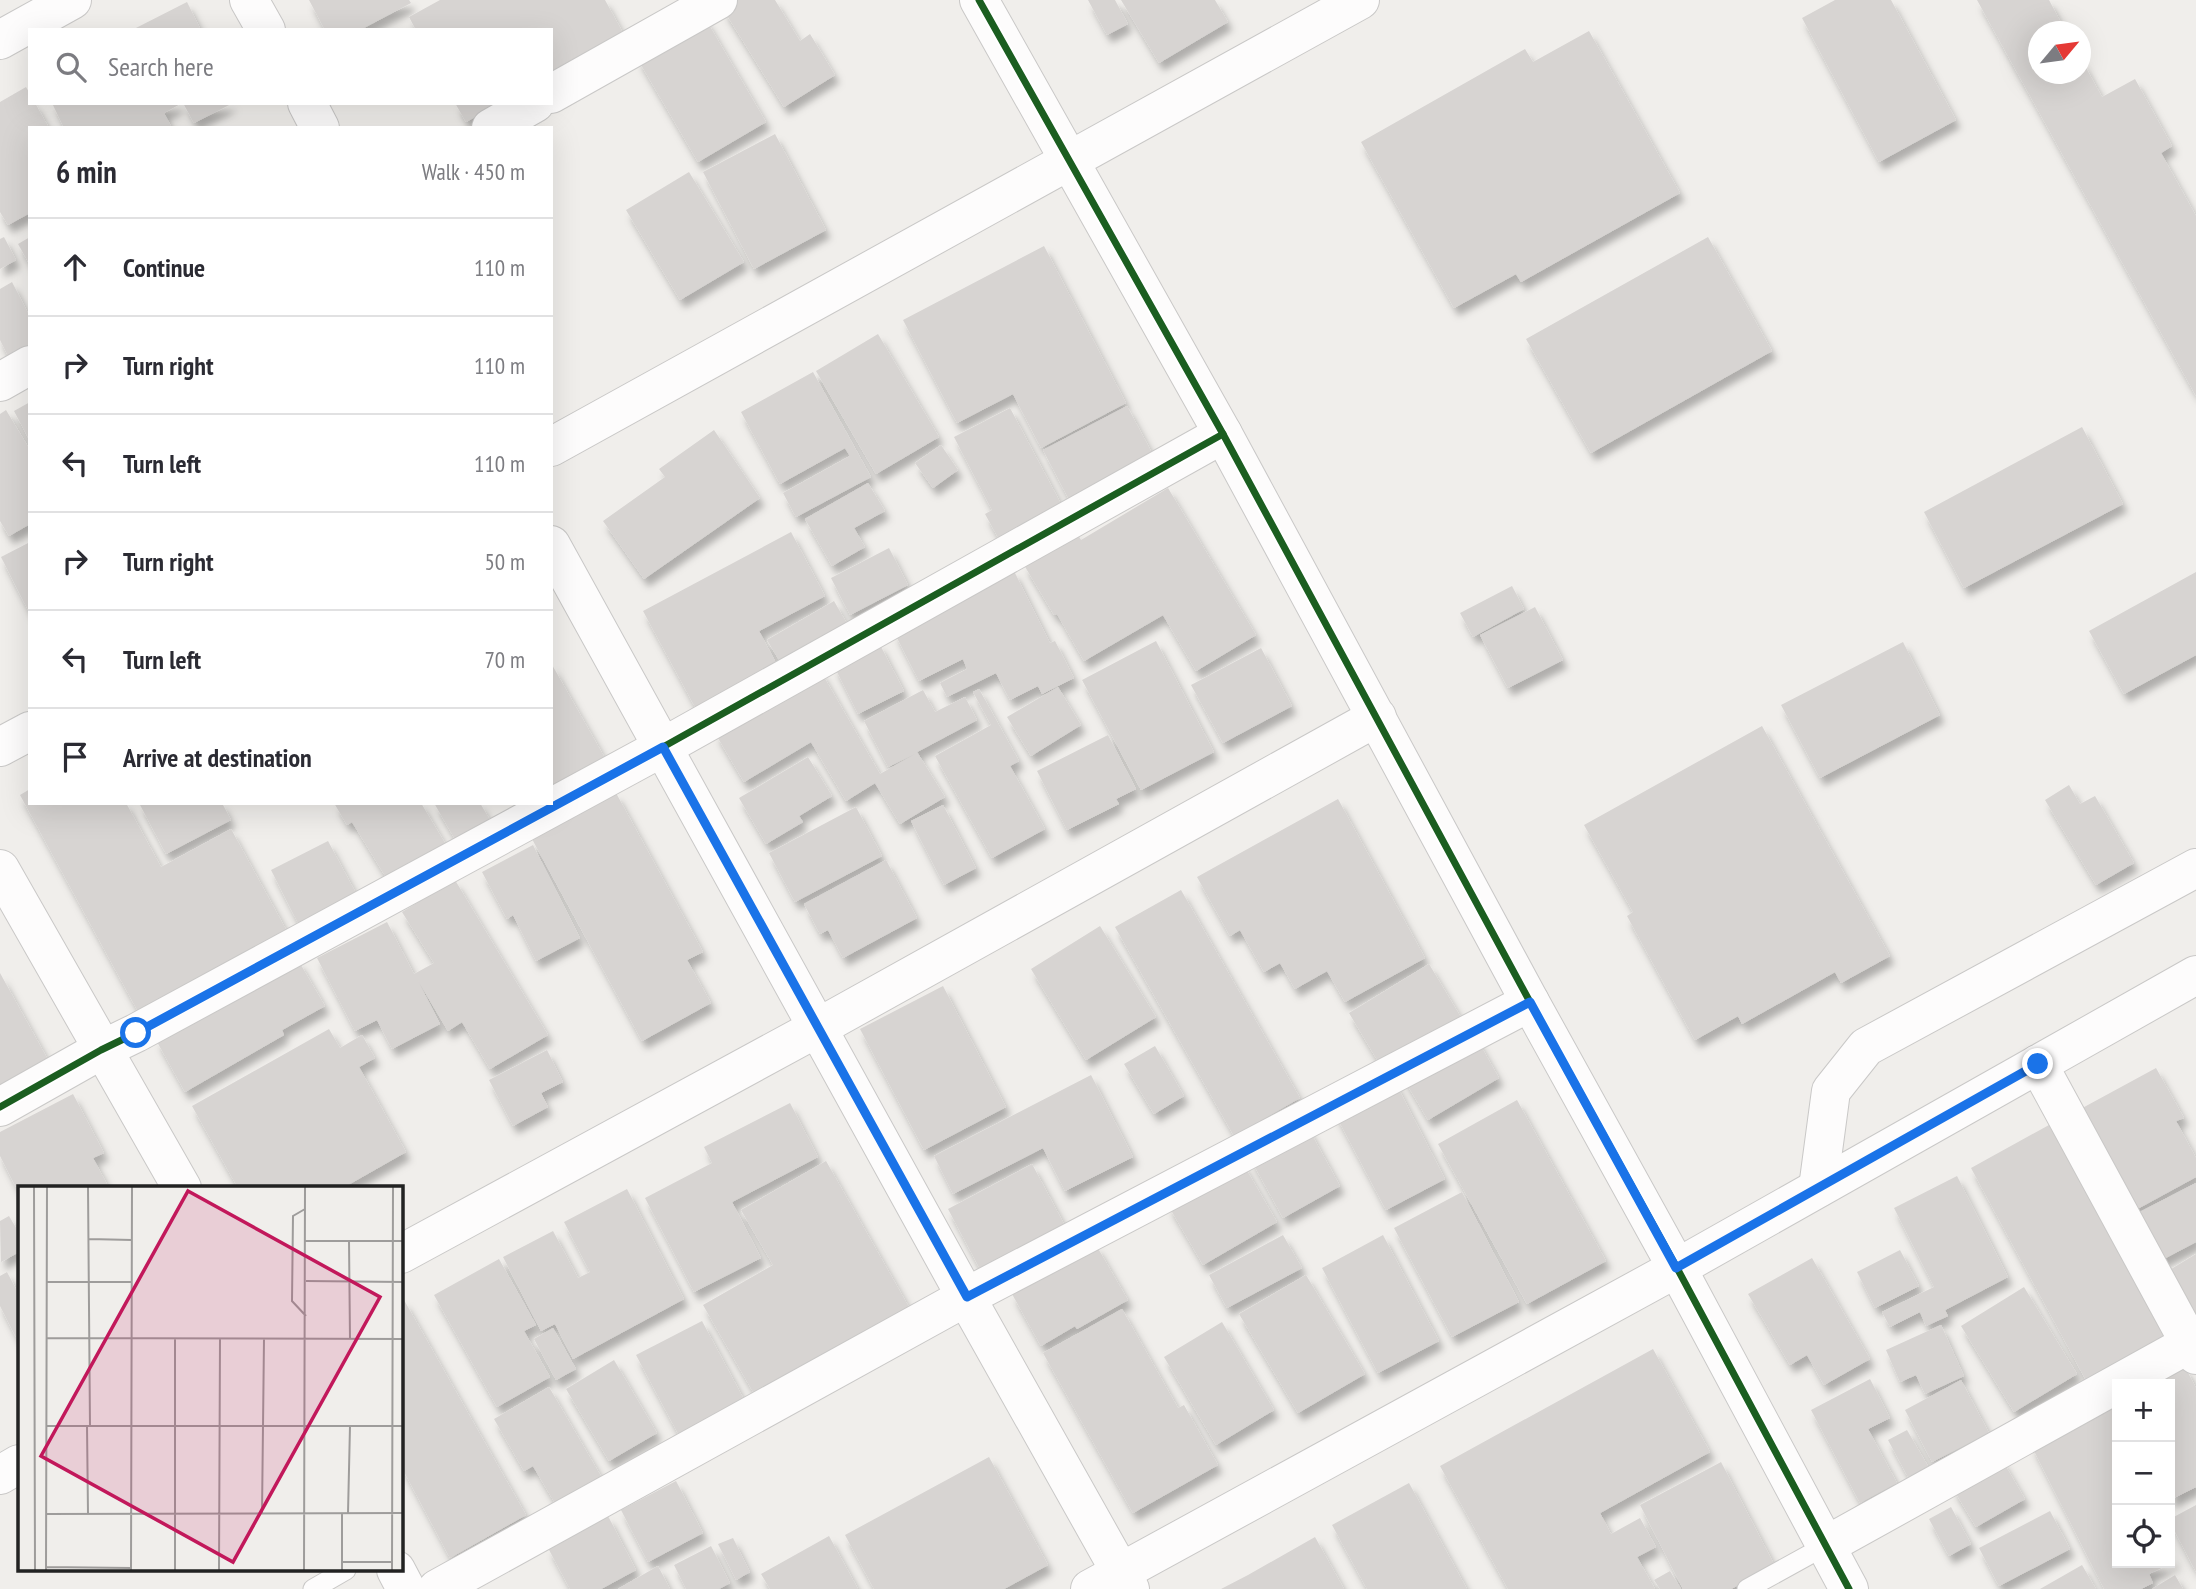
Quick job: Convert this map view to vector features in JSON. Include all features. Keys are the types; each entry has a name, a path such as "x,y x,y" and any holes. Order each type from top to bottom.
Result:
{"street":[{"path":"0,40 72,0"},
{"path":"249,0 265,28"},
{"path":"553,93 718,0"},
{"path":"979,0 1223,434 1849,1589"},
{"path":"553,446 1360,0"},
{"path":"308,105 319,126"},
{"path":"495,126 531,105"},
{"path":"0,382 28,366"},
{"path":"0,1107 663,747 1223,434"},
{"path":"553,549 967,1297 1114,1583 2196,975"},
{"path":"402,1253 819,1027 1377,718"},
{"path":"0,747 28,732"},
{"path":"1818,1188 1831,1091 1866,1047 2196,868"},
{"path":"0,869 181,1186"},
{"path":"437,1589 967,1297 1530,1002"},
{"path":"1825,1546 2194,1346 2038,1064"},
{"path":"0,1475 18,1465"},
{"path":"397,1572 406,1589"}],"lane":[{"path":"1747,1589 1825,1546"},
{"path":"313,1589 343,1572"}],"building":[{"path":"309,0 409,0 411,3 364,28 324,28"},
{"path":"440,0 605,0 628,42 553,83 553,28 415,28 409,17"},
{"path":"738,0 775,0 800,41 810,34 835,75 784,107 723,9"},
{"path":"1088,0 1115,0 1128,24 1107,35"},
{"path":"1121,0 1215,0 1228,22 1159,63"},
{"path":"1835,0 1891,0 1956,120 1879,162 1802,18"},
{"path":"1977,0 2049,0 2060,21 2028,21 2028,84 2091,84 2091,77 2102,97 2135,79 2172,146 2161,153 2196,216 2196,396"},
{"path":"187,2 200,28 136,28"},
{"path":"705,18 766,122 698,162 637,58"},
{"path":"1589,31 1680,193 1521,282 1516,274 1454,308 1361,142 1525,49 1533,62"},
{"path":"26,87 28,105 36,105 48,126 28,126 28,214 8,225 0,212 0,102"},
{"path":"53,105 178,105 164,113 171,126 63,126"},
{"path":"184,105 229,105 194,123"},
{"path":"456,105 496,105 466,122"},
{"path":"775,134 826,230 754,269 703,172"},
{"path":"689,172 744,262 680,300 626,210"},
{"path":"4,237 16,260 0,269 0,239"},
{"path":"1708,237 1772,351 1591,453 1526,339"},
{"path":"28,238 28,262 18,244"},
{"path":"1044,246 1126,403 1041,448 1013,394 957,423 903,320"},
{"path":"12,282 28,313 28,361 14,368 0,340 0,289"},
{"path":"878,334 939,437 876,474 816,371"},
{"path":"813,372 871,477 796,517 783,493 850,456 845,448 780,484 741,412"},
{"path":"28,403 28,437 14,411"},
{"path":"1127,406 1160,468 1076,513 1043,450"},
{"path":"1010,408 1068,517 1005,550 985,514 992,510 954,437"},
{"path":"6,410 28,447 28,525 9,536 0,521 0,414"},
{"path":"2082,427 2123,504 1964,588 1924,512"},
{"path":"714,430 760,498 644,579 603,521 665,477 659,469"},
{"path":"941,445 958,470 933,488 915,463"},
{"path":"868,483 885,511 854,528 865,547 832,566 805,519"},
{"path":"1168,488 1256,635 1196,671 1163,615 1084,661 1024,565 1077,533 1081,540"},
{"path":"791,532 825,596 759,631 782,674 701,718 643,611"},
{"path":"28,543 28,610 1,557"},
{"path":"889,548 908,585 850,615 831,578"},
{"path":"1014,571 1050,643 1055,641 1074,678 1042,694 1038,686 1010,700 996,673 947,697 940,683 967,669 963,659 919,681 894,632"},
{"path":"2196,572 2196,655 2124,694 2089,631"},
{"path":"1512,586 1524,609 1473,637 1460,613"},
{"path":"834,601 849,627 782,665 767,640"},
{"path":"1535,607 1563,660 1508,688 1480,635"},
{"path":"1156,641 1214,752 1141,790 1082,680"},
{"path":"1903,642 1940,715 1820,778 1781,705"},
{"path":"879,643 904,691 858,714 834,666"},
{"path":"1261,648 1292,706 1223,743 1191,685"},
{"path":"553,667 610,767 553,799"},
{"path":"820,670 880,774 915,754 888,767 864,721 923,690 935,712 965,697 977,720 917,752 945,797 900,824 875,783 846,801 811,742 744,782 715,733"},
{"path":"1058,687 1081,725 1031,756 1007,717"},
{"path":"979,689 1019,761 1010,766 1045,829 992,858 935,756 991,725 973,692"},
{"path":"1762,726 1890,956 1841,983 1835,972 1742,1024 1738,1016 1695,1040 1627,916 1633,912 1584,825"},
{"path":"1108,735 1136,789 1116,799 1119,804 1067,830 1037,771"},
{"path":"808,757 832,796 799,816 803,822 766,844 739,798"},
{"path":"2069,785 2080,804 2095,796 2134,863 2096,885 2045,800"},
{"path":"28,790 28,805 127,805 161,867 231,829 289,935 141,1017 20,795"},
{"path":"616,793 703,952 687,960 711,1003 642,1041 532,839"},
{"path":"1338,799 1425,958 1345,1002 1327,971 1295,989 1280,963 1264,972 1240,930 1230,936 1197,877"},
{"path":"140,805 223,805 231,820 166,854"},
{"path":"335,805 422,805 445,843 387,879 352,822 347,825"},
{"path":"435,805 481,805 490,820 456,841"},
{"path":"943,805 976,868 944,885 911,821"},
{"path":"856,807 882,856 795,902 769,853"},
{"path":"328,841 358,897 300,927 271,870"},
{"path":"533,845 580,938 536,961 513,915 507,919 482,872"},
{"path":"886,860 917,918 843,958 828,930 820,934 804,904"},
{"path":"455,880 548,1035 490,1069 462,1022 448,1031 417,979 440,1024 392,1049 377,1020 355,1031 317,958 387,922 414,974 434,963 402,912"},
{"path":"1181,890 1300,1098 1234,1136 1115,927"},
{"path":"1100,926 1156,1017 1086,1060 1031,969"},
{"path":"298,960 325,1006 282,1030 284,1035 185,1092 156,1040"},
{"path":"1429,964 1462,1019 1382,1068 1349,1013"},
{"path":"0,973 52,1067 0,1096"},
{"path":"943,986 1006,1107 924,1150 860,1029"},
{"path":"329,1029 340,1048 362,1035 375,1058 359,1067 406,1152 349,1186 237,1186 192,1106"},
{"path":"1474,1034 1499,1078 1428,1120 1402,1076"},
{"path":"1155,1046 1184,1096 1154,1114 1124,1064"},
{"path":"547,1050 563,1082 541,1093 548,1107 513,1126 489,1080"},
{"path":"2156,1068 2184,1118 2176,1121 2196,1158 2196,1177 2130,1213 2075,1112"},
{"path":"1091,1075 1133,1157 1065,1191 1043,1148 953,1194 934,1156"},
{"path":"1394,1080 1445,1179 1386,1210 1334,1112"},
{"path":"73,1094 104,1153 93,1158 108,1186 18,1186 18,1191 0,1156 0,1132"},
{"path":"1517,1100 1606,1261 1527,1304 1438,1144"},
{"path":"790,1103 818,1157 732,1202 761,1258 694,1292 645,1198 712,1163 704,1147"},
{"path":"2049,1125 2167,1340 2088,1384 1971,1168"},
{"path":"1307,1126 1340,1186 1283,1218 1250,1158"},
{"path":"826,1161 914,1316 760,1404 703,1305 773,1265 741,1210"},
{"path":"1242,1162 1277,1222 1203,1265 1168,1205"},
{"path":"1032,1164 1064,1224 980,1269 948,1209"},
{"path":"1957,1176 2008,1277 1945,1310 1948,1316 1926,1326 1920,1312 1890,1327 1882,1312 1934,1287 1894,1208"},
{"path":"2196,1183 2196,1242 2158,1262 2134,1215"},
{"path":"627,1189 684,1299 573,1359 555,1324 541,1331 503,1257 553,1231 578,1278 590,1272 564,1222"},
{"path":"1462,1192 1519,1302 1452,1337 1394,1228"},
{"path":"9,1216 18,1231 18,1253 1,1262 0,1221"},
{"path":"1283,1235 1302,1268 1227,1308 1209,1275"},
{"path":"1383,1235 1439,1341 1378,1373 1322,1268"},
{"path":"1096,1245 1128,1300 1041,1346 1012,1294"},
{"path":"1900,1250 1919,1286 1875,1308 1857,1272"},
{"path":"2196,1254 2196,1328 2163,1274"},
{"path":"1812,1258 1870,1359 1824,1385 1807,1355 1790,1365 1748,1294"},
{"path":"499,1259 536,1325 524,1331 550,1377 497,1407 434,1295"},
{"path":"7,1272 18,1293 18,1341 0,1306 0,1276"},
{"path":"1306,1275 1365,1374 1298,1413 1239,1314"},
{"path":"2024,1287 2077,1374 2014,1412 1961,1326"},
{"path":"404,1300 526,1515 450,1558 402,1468"},
{"path":"1122,1309 1178,1408 1184,1405 1218,1465 1133,1513 1043,1353"},
{"path":"702,1321 748,1407 682,1441 636,1355"},
{"path":"1222,1322 1274,1410 1216,1445 1164,1357"},
{"path":"1941,1325 1964,1376 1925,1394 1916,1375 1900,1382 1886,1350"},
{"path":"553,1328 576,1369 556,1380 534,1339"},
{"path":"1653,1349 1710,1452 1600,1513 1611,1534 1640,1518 1656,1547 1637,1557 1655,1589 1508,1589 1440,1466"},
{"path":"614,1360 657,1433 609,1461 566,1389"},
{"path":"2185,1367 2196,1388 2196,1487 2175,1498 2175,1379 2160,1379"},
{"path":"1870,1379 1890,1418 1868,1429 1897,1483 1860,1503 1811,1410"},
{"path":"1961,1380 1989,1433 1932,1462 1905,1410"},
{"path":"549,1387 605,1483 559,1510 533,1466 524,1471 494,1419"},
{"path":"2112,1404 2112,1568 2162,1568 2149,1574 2153,1583 2141,1589 2104,1589 2031,1445"},
{"path":"1907,1430 1928,1466 1908,1477 1888,1440"},
{"path":"989,1457 1048,1565 1004,1589 874,1589 845,1535"},
{"path":"2001,1458 2025,1499 1976,1527 1952,1487"},
{"path":"1721,1462 1775,1566 1731,1589 1683,1589 1640,1505"},
{"path":"676,1481 703,1533 648,1562 621,1510"},
{"path":"1409,1483 1467,1589 1367,1589 1332,1525"},
{"path":"2196,1505 2196,1572 2175,1532 2175,1516"},
{"path":"1951,1507 1971,1544 1949,1556 1929,1519"},
{"path":"2050,1511 2070,1549 1999,1586 1979,1548"},
{"path":"608,1516 636,1570 601,1589 570,1589 548,1548"},
{"path":"829,1536 858,1589 770,1589 761,1574"},
{"path":"1315,1537 1344,1589 1221,1589 1248,1575"},
{"path":"733,1538 750,1572 736,1580 718,1544"},
{"path":"711,1546 730,1583 719,1589 686,1589 674,1565"},
{"path":"2082,1565 2096,1589 2040,1589"},
{"path":"658,1566 670,1589 618,1589"},
{"path":"1670,1571 1681,1589 1660,1589 1654,1580"},
{"path":"2175,1575 2183,1589 2152,1589"}],"cycle path":[{"path":"979,0 1223,434 1849,1589"},
{"path":"0,1107 663,747 1223,434"}],"route":[{"path":"136,1033 663,747 967,1297 1530,1002 1676,1268 2038,1064"}]}
